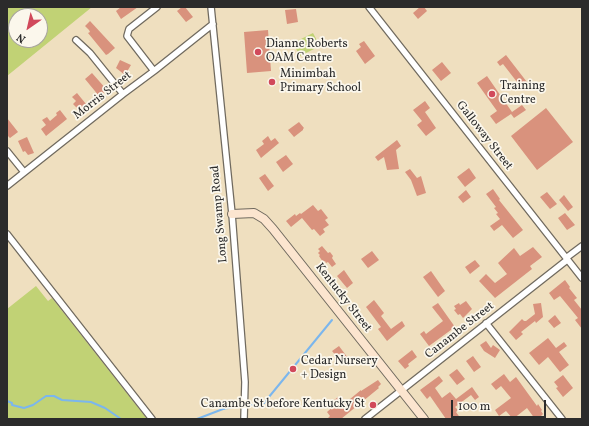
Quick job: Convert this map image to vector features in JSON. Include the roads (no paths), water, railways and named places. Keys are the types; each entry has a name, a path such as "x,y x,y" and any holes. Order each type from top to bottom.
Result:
{"street":[{"path":"154,71 127,36 129,29 157,7"},
{"name":"Long Swamp Road","path":"211,7 232,214 245,382 244,419"},
{"name":"Galloway Street","path":"369,7 582,278"},
{"name":"Morris Street","path":"7,186 122,94 154,71 213,24"},
{"path":"76,40 90,53 122,94"},
{"path":"7,151 24,172"},
{"name":"Kentucky Street","path":"232,214 254,212 264,219 424,419"},
{"path":"7,234 152,419"},
{"name":"Canambe Street","path":"365,419 582,246"},
{"path":"486,323 562,419"}],"waterway":[{"path":"251,405 260,405 264,403 332,320"},
{"path":"7,401 12,403 12,405 24,408 33,405 46,396 54,396 62,400 91,402 105,408 121,419"},
{"path":"197,419 223,409 239,406"}],"place":[{"name":"Dianne Roberts OAM Centre","path":"258,52"},
{"name":"Minimbah Primary School","path":"272,82"},
{"name":"Training Centre","path":"492,94"},
{"name":"Cedar Nursery + Design","path":"293,369"},
{"name":"Canambe St before Kentucky St","path":"373,405"}]}
